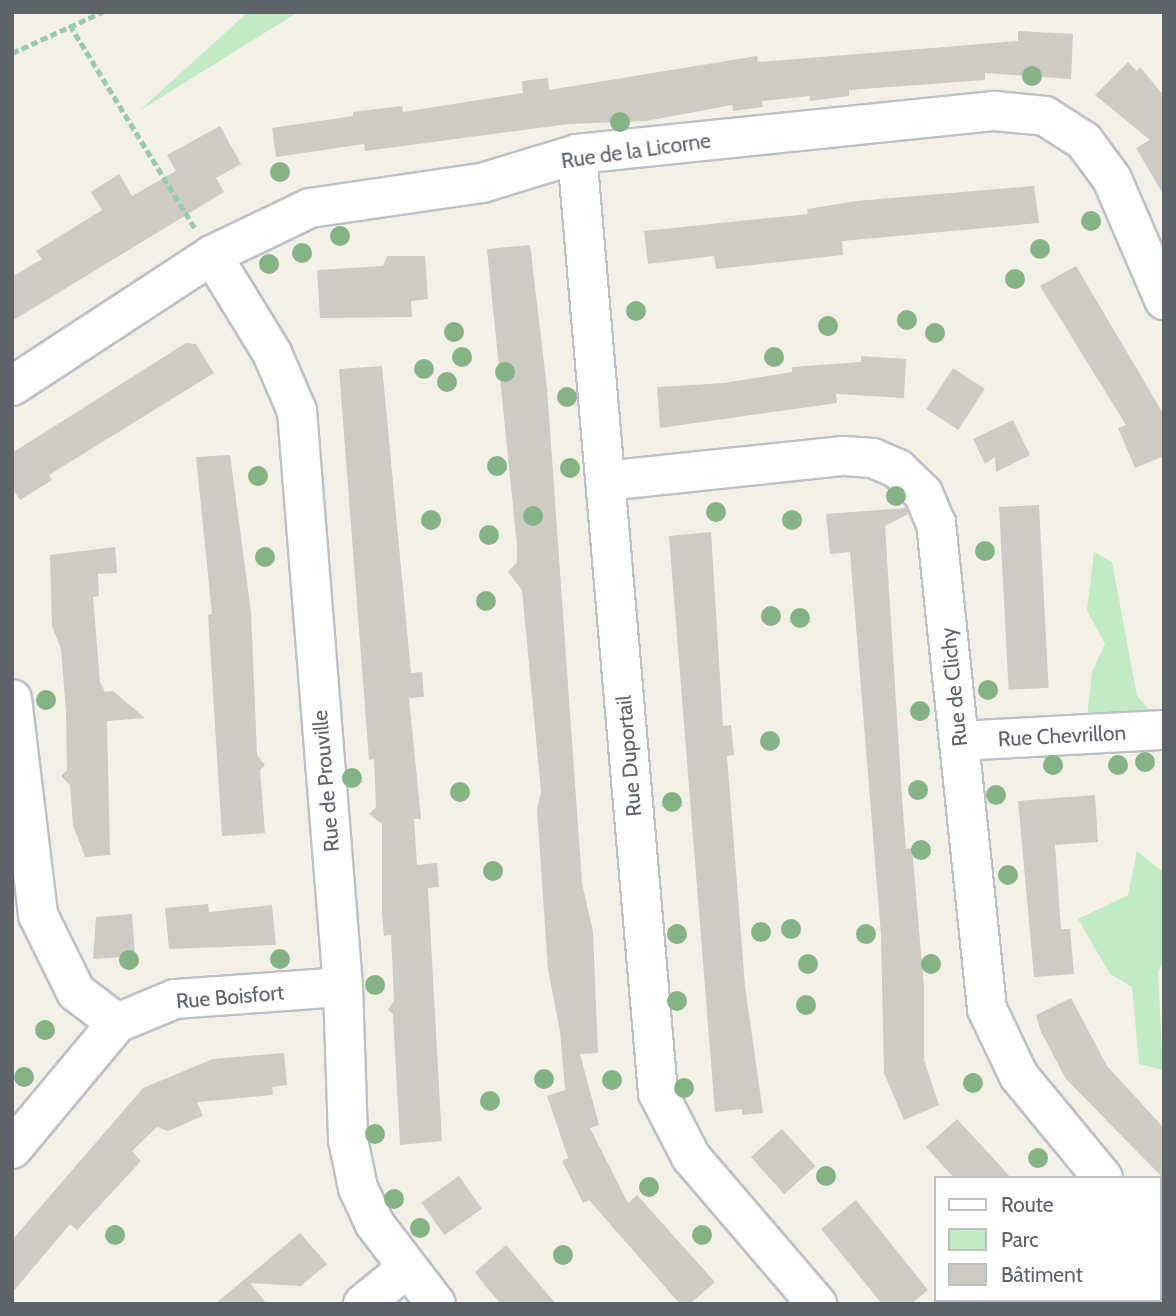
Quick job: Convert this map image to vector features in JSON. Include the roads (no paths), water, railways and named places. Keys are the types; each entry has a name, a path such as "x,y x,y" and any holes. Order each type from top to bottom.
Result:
{"street":[{"name":"Rue de la Licorne","path":"12,386 212,255 310,208 482,183 577,154 995,111 1045,116 1084,141 1112,179 1164,300"},
{"name":"Rue Duportail","path":"577,154 657,1093 691,1157 817,1304"},
{"name":"Rue de Prouville","path":"212,255 272,353 297,411 343,987 348,1140 358,1188 374,1223 406,1269 436,1304"},
{"name":"Rue de Clichy","path":"605,481 844,456 873,458 898,469 923,493 936,523 988,1009 1019,1076 1101,1176"},
{"path":"12,699 17,780 43,926 76,992 117,1023"},
{"name":"Rue Chevrillon","path":"959,741 1164,730"},
{"name":"Rue Boisfort","path":"12,1149 117,1023 175,999 343,987"},
{"path":"363,1304 406,1269"}]}
